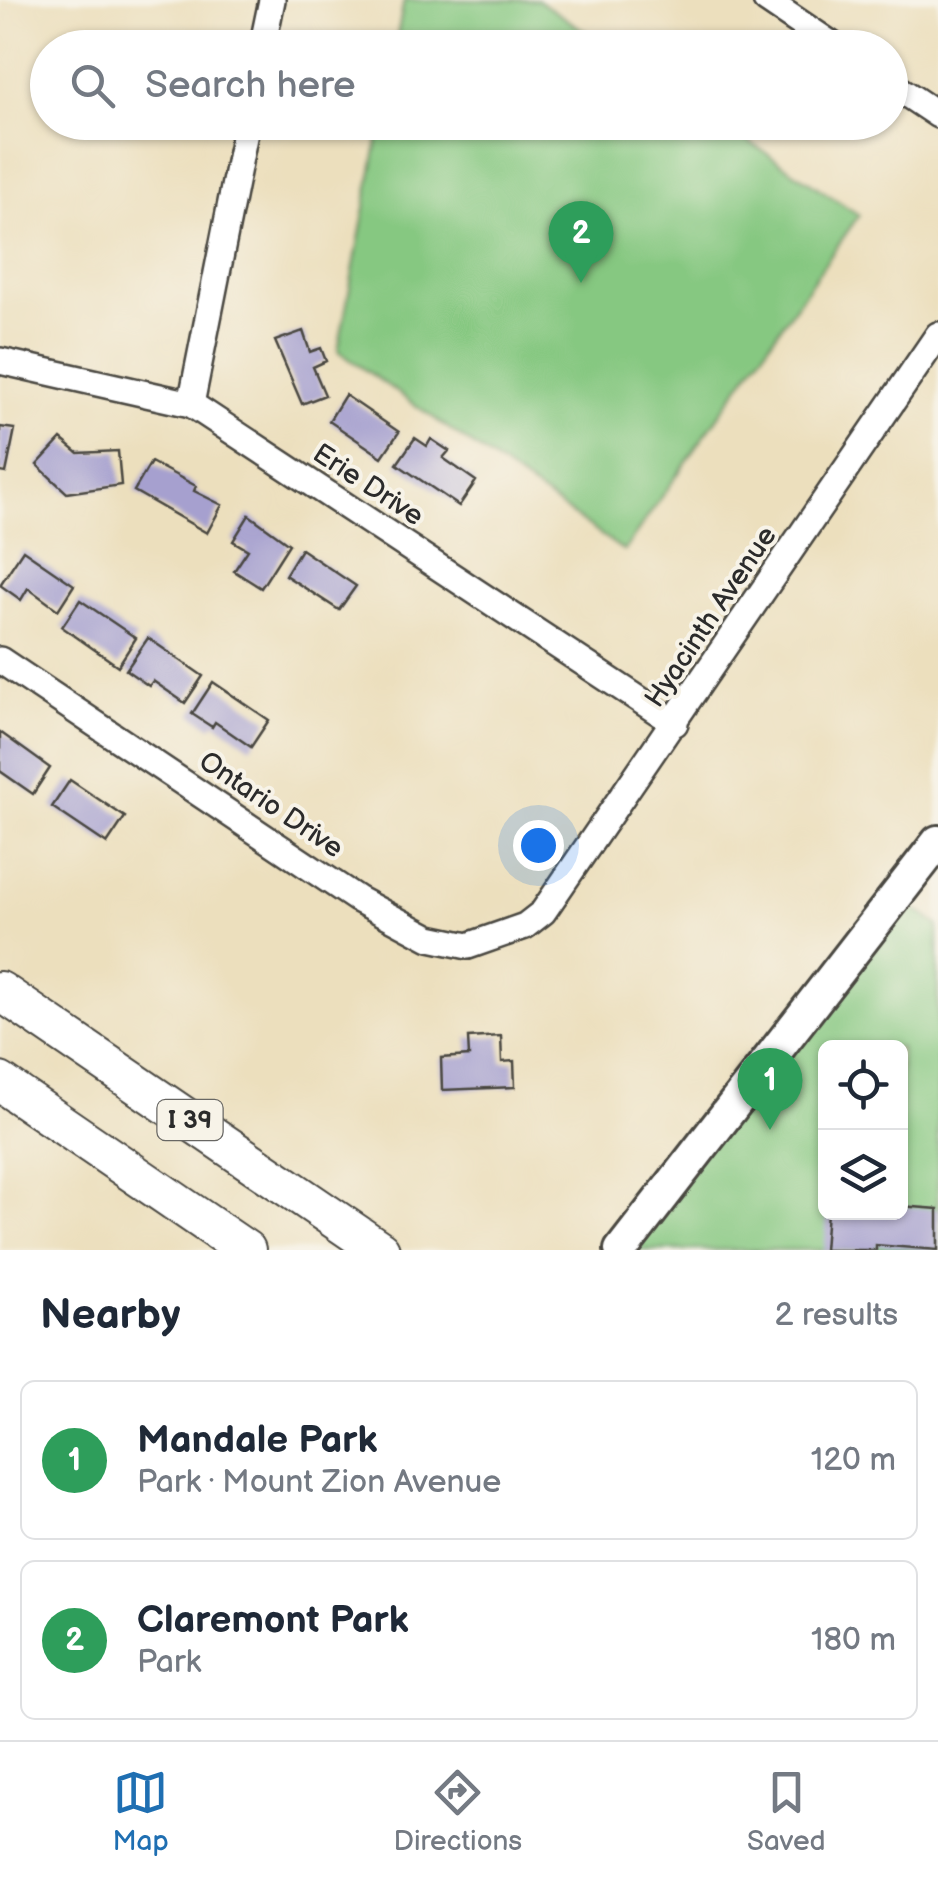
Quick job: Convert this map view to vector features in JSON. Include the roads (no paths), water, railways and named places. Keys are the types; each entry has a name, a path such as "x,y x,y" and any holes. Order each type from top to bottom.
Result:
{"highway":[{"name":"I 39","path":"0,990 380,1250"},
{"name":"I 39","path":"0,1082 246,1250"}],"main road":[{"path":"621,1250 938,842"}],"street":[{"path":"266,30 272,0"},
{"path":"766,0 810,30"},
{"path":"908,95 938,115"},
{"path":"191,404 243,140"},
{"name":"Hyacinth Avenue","path":"525,926 543,912 675,723 938,334"},
{"name":"Erie Drive","path":"0,361 191,404 675,723"},
{"name":"Ontario Drive","path":"0,660 356,899 430,938 468,946 525,926"}],"place":[{"name":"Claremont Park","path":"581,283"},
{"name":"Mandale Park","path":"770,1130"}]}
